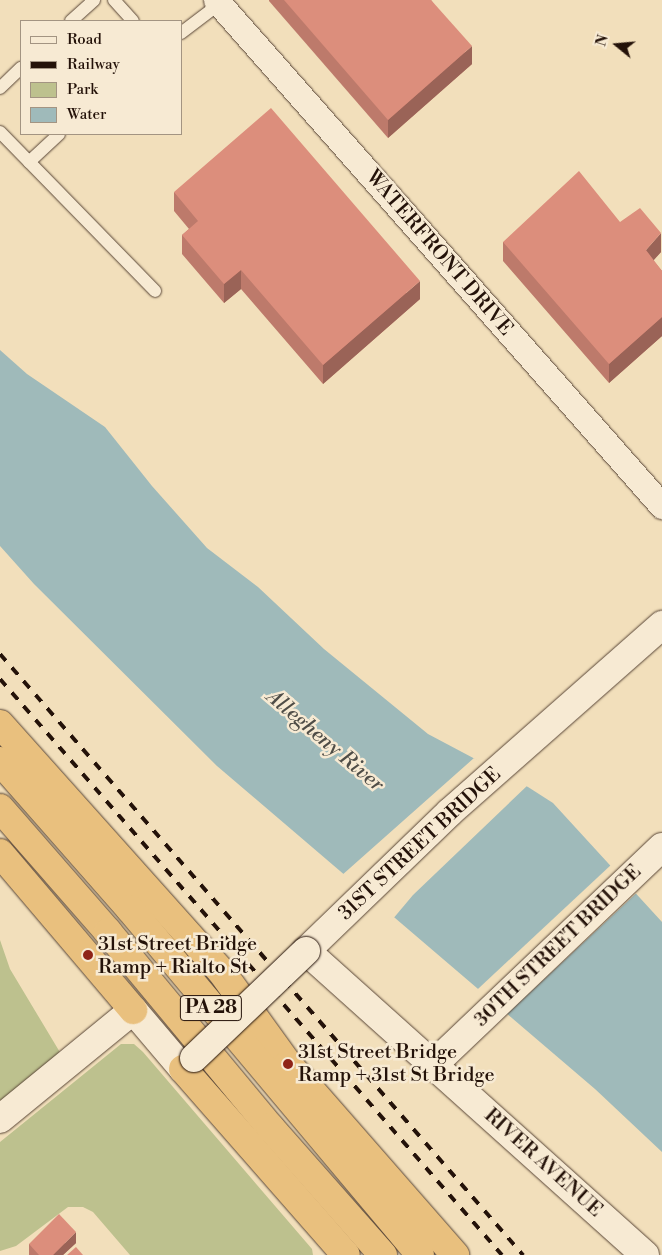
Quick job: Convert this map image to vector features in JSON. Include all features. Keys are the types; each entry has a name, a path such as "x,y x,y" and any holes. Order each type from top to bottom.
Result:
{"highway":[{"path":"0,724 221,971 288,1064 456,1255"},
{"name":"PA 28","path":"0,761 130,909 420,1255"},
{"name":"PA 28","path":"0,808 108,932 270,1128 383,1255"},
{"path":"0,853 133,1010"},
{"path":"188,1063 346,1255"}],"street":[{"name":"WATERFRONT DRIVE","path":"218,2 662,506"},
{"name":"31ST STREET BRIDGE","path":"188,1063 248,1008 450,812 662,625"},
{"name":"30TH STREET BRIDGE","path":"433,1065 662,847"},
{"name":"RIVER AVENUE","path":"306,952 645,1255"},
{"path":"0,1120 133,1010 188,1063"}],"lane":[{"path":"72,20 94,0"},
{"path":"114,0 132,20"},
{"path":"182,32 218,2"},
{"path":"0,88 20,69"},
{"path":"0,132 155,291"},
{"path":"29,162 58,135"}],"green space":[{"path":"0,940 10,969 61,1054 0,1104"},
{"path":"121,1044 134,1044 143,1052 312,1249 313,1255 130,1255 93,1212 83,1207 68,1207 16,1246 0,1251 0,1142"}],"water":[{"name":"Allegheny River","path":"0,350 27,374 105,427 152,486 207,548 258,587 324,649 428,734 528,787 553,803 662,922 662,1152 595,1089 217,766 34,584 0,546"}],"pier":[{"path":"474,758 529,784 413,895 392,920 341,876"},
{"path":"612,864 638,892 501,1019 475,992"}],"building":[{"path":"284,0 431,0 472,46 388,120"},
{"path":"271,108 420,281 323,365 241,270 224,284 182,235 198,221 174,192"},
{"path":"579,171 620,222 640,208 661,233 646,250 662,271 662,317 609,364 503,242"},
{"path":"59,1214 76,1232 53,1255 39,1255 29,1244"},
{"path":"76,1247 83,1255 67,1255"}],"railway":[{"path":"0,654 523,1255"},
{"path":"0,679 502,1255"}],"place":[{"name":"31st Street Bridge Ramp + Rialto St","path":"88,955"},
{"name":"31st Street Bridge Ramp + 31st St Bridge","path":"288,1064"}]}
